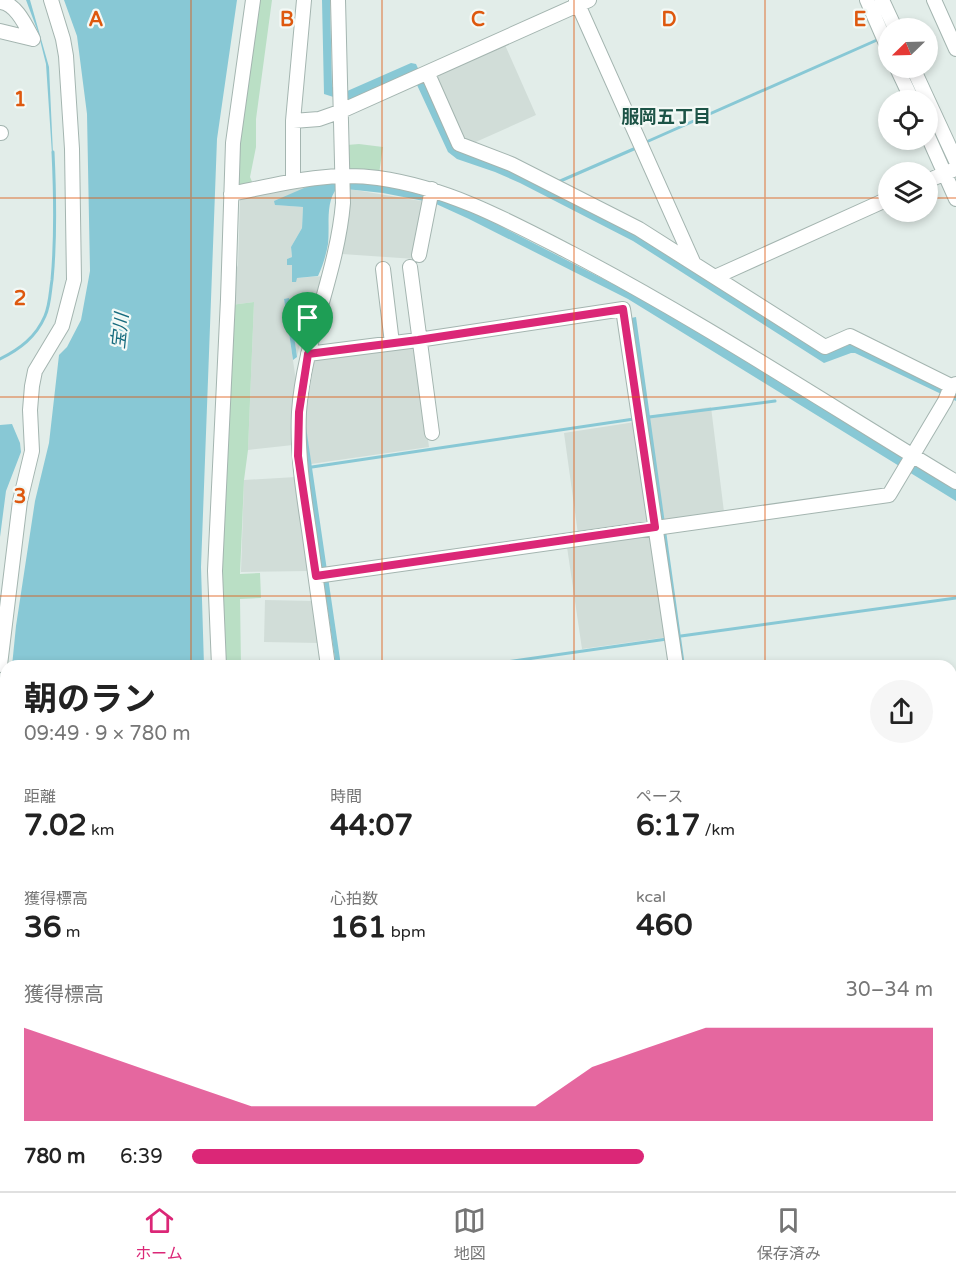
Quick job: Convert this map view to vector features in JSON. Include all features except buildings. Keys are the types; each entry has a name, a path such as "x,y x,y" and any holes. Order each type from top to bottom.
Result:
{"street":[{"path":"1,660 20,501 32,451 30,410 32,386 35,371 62,326 74,280 73,161 66,56 51,0"},
{"path":"219,660 215,571 233,143 253,0"},
{"path":"293,180 293,122 304,0"},
{"path":"328,660 322,576 298,456 299,412 308,354 328,287 341,230 338,0"},
{"path":"867,0 878,25"},
{"path":"882,0 890,18"},
{"path":"934,0 956,49"},
{"path":"0,2 6,2 21,17 33,39 0,30"},
{"path":"293,122 319,119 339,100 422,76 581,2 694,264"},
{"path":"322,576 889,495 951,389 850,336 825,347 639,229 511,164 459,144 422,76"},
{"path":"918,78 956,161"},
{"path":"937,150 950,171 956,199"},
{"path":"231,194 293,180 342,182 376,178 498,215 632,285 912,458 956,482"},
{"path":"419,255 431,195"},
{"path":"715,277 878,204"},
{"path":"410,267 432,433"},
{"path":"383,269 392,343"},
{"path":"308,354 623,309 660,527 675,660"}],"shaded area":[{"path":"505,45 536,115 469,145 463,142 435,80 437,75"},
{"path":"287,184 311,185 275,205 303,207 302,228 291,247 292,257 287,259 287,265 292,265 292,272 296,278 324,276 302,335 297,357 289,299 284,299 296,381 293,445 248,450 254,302 231,305 231,282 238,265 240,200"},
{"path":"349,189 427,202 415,259 342,254"},
{"path":"416,347 429,447 311,464 304,413 310,360"},
{"path":"711,407 724,512 664,520 649,416"},
{"path":"635,422 649,523 578,534 564,433"},
{"path":"296,477 310,571 241,572 244,480"},
{"path":"653,534 668,637 582,649 567,547"},
{"path":"265,600 314,601 320,643 264,642"}],"green space":[{"path":"257,0 272,0 256,119 256,147 250,177 253,184 239,188 236,186 236,142"},
{"path":"347,145 383,147 379,174 347,170"},
{"path":"254,302 240,574 260,573 261,598 240,599 241,660 222,660 220,531 231,305"}],"water":[{"path":"26,0 30,0 49,67 53,154 46,64 38,32"},
{"name":"宝川","path":"64,0 237,0 217,139 201,567 204,660 13,660 35,501 49,443 59,355 67,347 81,320 90,271 87,114 77,36"},
{"path":"322,0 330,0 332,86 334,89 345,92 411,63 416,64 455,149 510,168 637,234 825,354 851,344 956,393 956,401 855,353 824,363 633,241 520,183 457,159 448,152 411,72 346,101 324,94"},
{"path":"336,179 421,192 473,212 615,285 626,287 956,489 956,501 628,299 434,203 383,193 337,188 331,200 328,244 318,276 297,278 296,282 292,282 292,265 287,265 287,259 292,257 291,247 302,228 303,207 275,205 274,201 311,185"},
{"path":"289,298 297,357 293,360 284,299"},
{"path":"636,317 684,660 680,660 631,318"},
{"path":"304,413 340,660 335,660 304,449"},
{"path":"12,424 20,443 21,452 6,491 0,537 0,425"}],"waterway":[{"path":"644,143 877,40"},
{"path":"558,182 636,148"},
{"path":"0,359 21,347 32,336 48,307 54,248 53,152"},
{"path":"649,417 775,401"},
{"path":"312,467 634,419"},
{"path":"681,636 956,598"},
{"path":"521,660 667,639"}],"district":[{"name":"服岡五丁目","path":"666,117"}],"route":[{"path":"623,309 655,527 316,576 298,456 299,412 308,354 623,309"}]}
